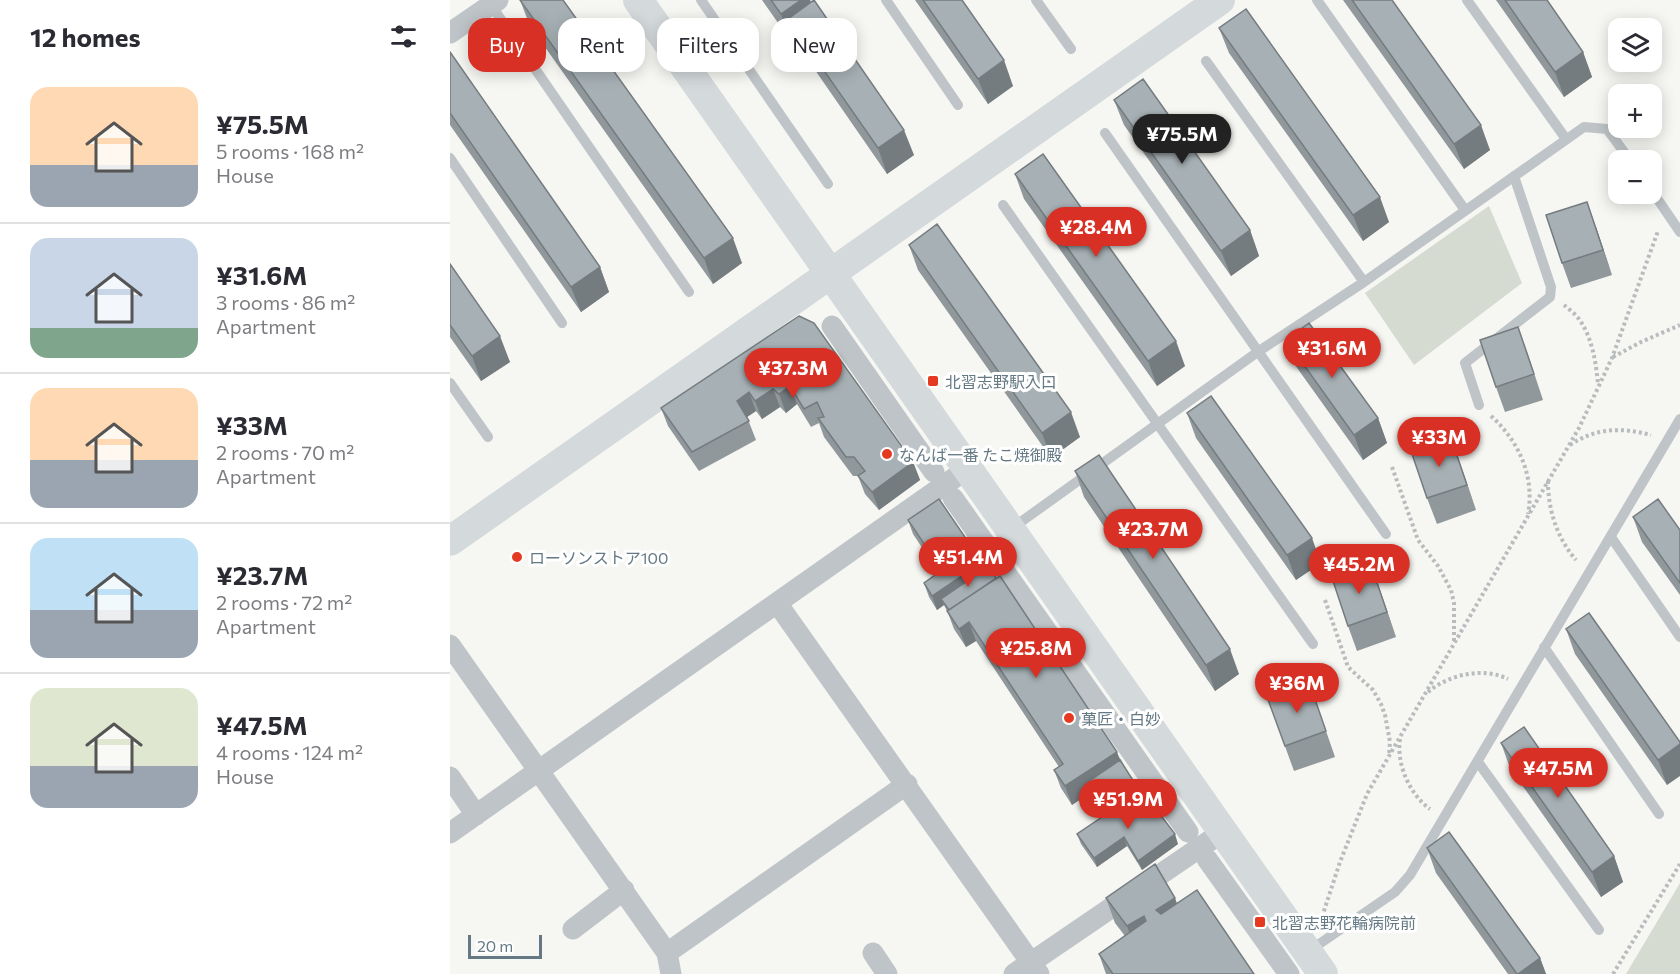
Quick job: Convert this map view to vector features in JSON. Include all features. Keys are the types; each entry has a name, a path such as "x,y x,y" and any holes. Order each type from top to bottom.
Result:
{"street":[{"path":"638,0 1224,831 1306,967"},
{"path":"450,541 1220,0"},
{"path":"450,33 495,2"},
{"path":"832,326 934,472"},
{"path":"450,833 967,469"},
{"path":"953,498 1188,832"},
{"path":"777,603 907,784 1028,970 1224,831"},
{"path":"450,645 667,952 671,974"},
{"path":"450,777 476,815"},
{"path":"667,952 907,784"},
{"path":"1207,859 1306,967"},
{"path":"573,929 624,890"},
{"path":"873,953 887,974"}],"lane":[{"path":"701,0 828,184"},
{"path":"886,0 958,105"},
{"path":"1036,0 1071,49"},
{"path":"1317,0 1465,210"},
{"path":"1467,0 1566,139"},
{"path":"495,2 689,292"},
{"path":"1206,61 1364,282"},
{"path":"1011,529 1259,351 1364,282 1584,127 1608,129 1623,150"},
{"path":"1105,134 1386,534"},
{"path":"450,158 562,323"},
{"path":"1479,405 1464,363 1550,297 1551,287 1514,176"},
{"path":"1661,204 1680,232"},
{"path":"1003,205 1312,644"},
{"path":"450,383 488,438"},
{"path":"1306,967 1395,892 1410,875 1678,426"},
{"path":"1611,537 1680,637"},
{"path":"1544,647 1659,814"},
{"path":"1478,762 1599,930"}],"path":[{"path":"1322,917 1340,862 1367,794 1568,446 1599,385 1612,358 1666,211"},
{"path":"1560,302 1578,318 1585,332 1592,350 1599,385"},
{"path":"1612,358 1680,325"},
{"path":"1488,413 1500,424 1526,466 1529,482 1527,517"},
{"path":"1568,446 1583,436 1613,429 1657,437"},
{"path":"1392,467 1418,540 1438,566 1451,590 1454,603 1454,644"},
{"path":"1548,480 1548,499 1553,516 1569,551 1580,565"},
{"path":"1325,600 1348,667 1373,690 1381,704 1390,742 1389,758"},
{"path":"1425,694 1436,685 1459,676 1498,674 1509,680"},
{"path":"1401,737 1400,758 1407,778 1419,798 1433,811"},
{"path":"1613,974 1680,864"}],"shaded area":[{"path":"1489,206 1522,283 1414,365 1365,293"},
{"path":"1680,883 1680,974 1626,974"}],"building":[{"path":"520,0 563,0 576,18 558,18 558,53 546,36 546,18 533,18"},
{"path":"771,0 801,0 781,14"},
{"path":"814,0 826,18 789,18"},
{"path":"923,0 962,0 1004,60 978,79"},
{"path":"1352,0 1392,0 1481,125 1454,144"},
{"path":"1505,0 1547,0 1583,52 1555,72"},
{"path":"1246,9 1380,197 1353,215 1219,28"},
{"path":"450,52 600,267 571,287 450,113"},
{"path":"857,62 904,130 878,148 825,72 857,72"},
{"path":"571,72 614,72 733,238 704,258"},
{"path":"1143,79 1250,230 1221,251 1114,100"},
{"path":"1043,154 1176,341 1148,361 1015,174"},
{"path":"1587,202 1603,250 1562,263 1546,215"},
{"path":"937,224 1071,412 1042,433 909,245"},
{"path":"450,264 500,336 472,356 450,325"},
{"path":"799,316 814,323 913,462 872,492 858,476 865,471 854,457 846,457 818,418 824,417 817,402 804,409 790,386 779,394 773,389 755,401 749,392 737,401 749,421 692,452 661,408"},
{"path":"1309,323 1378,418 1354,435 1286,340"},
{"path":"1518,327 1534,374 1496,387 1480,340"},
{"path":"1211,396 1312,538 1287,555 1187,413"},
{"path":"1451,438 1467,485 1427,498 1411,451"},
{"path":"1099,455 1230,649 1206,665 1075,471"},
{"path":"939,499 982,562 932,596 924,583 942,570 908,520"},
{"path":"1658,499 1680,530 1680,583 1633,517"},
{"path":"1371,565 1387,612 1348,626 1332,578"},
{"path":"988,567 996,578 949,610 941,599"},
{"path":"1000,576 1117,752 1065,786 1054,770 1063,764 969,622 959,629 947,611"},
{"path":"1589,613 1680,742 1658,760 1566,629"},
{"path":"1309,682 1326,731 1285,746 1267,697"},
{"path":"1524,727 1614,856 1592,872 1501,743"},
{"path":"1120,760 1138,788 1104,812 1085,784"},
{"path":"1139,794 1154,815 1159,813 1175,834 1138,861 1124,837 1094,858 1077,834 1114,809 1119,817 1127,811 1123,805"},
{"path":"1449,832 1540,958 1518,974 1427,848"},
{"path":"1155,864 1175,898 1156,910 1161,914 1197,890 1254,974 1113,974 1099,954 1146,921 1144,916 1127,926 1106,898"}],"place":[{"name":"北習志野駅入口","path":"933,381"},
{"name":"なんば一番 たこ焼御殿","path":"887,454"},
{"name":"ローソンストア100","path":"517,557"},
{"name":"菓匠・白妙","path":"1069,718"},
{"name":"北習志野花輪病院前","path":"1260,922"}]}
